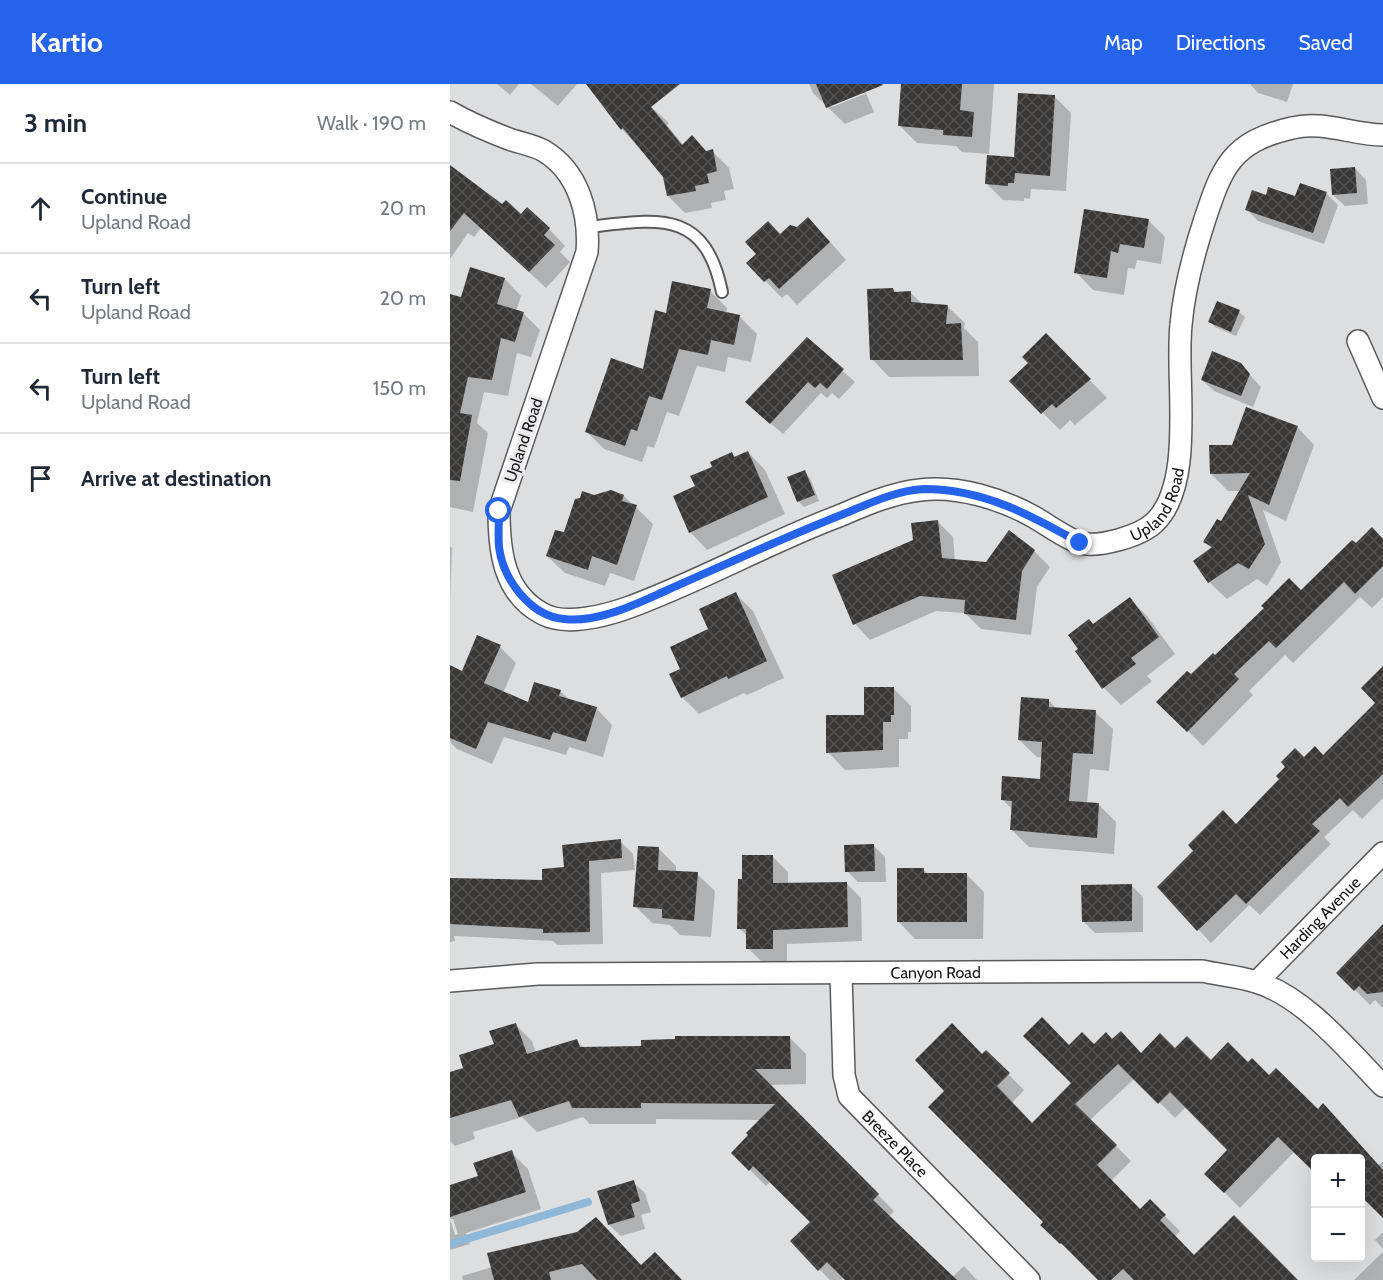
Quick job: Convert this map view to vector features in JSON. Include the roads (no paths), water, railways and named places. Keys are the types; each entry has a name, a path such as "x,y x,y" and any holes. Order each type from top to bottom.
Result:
{"street":[{"name":"Upland Road","path":"450,112 476,127 545,151 572,178 581,198 589,227 587,252 499,511 499,548 506,573 522,596 543,614 565,620 626,608 817,524 885,498 922,489 971,493 1023,511 1080,543 1108,544 1154,524 1171,500 1181,460 1180,327 1188,271 1223,172 1237,151 1265,135 1296,126 1325,126 1383,135"},
{"path":"1358,341 1383,398"},
{"name":"Harding Avenue","path":"1257,982 1383,853"},
{"name":"Canyon Road","path":"450,981 538,975 1202,971 1257,982 1285,995 1327,1029 1383,1086"},
{"name":"Breeze Place","path":"841,973 844,1075 849,1096 1029,1280"}],"lane":[{"path":"589,227 652,223 685,227 697,236 710,251 722,292"}],"waterway":[{"path":"450,1244 588,1202"}]}
